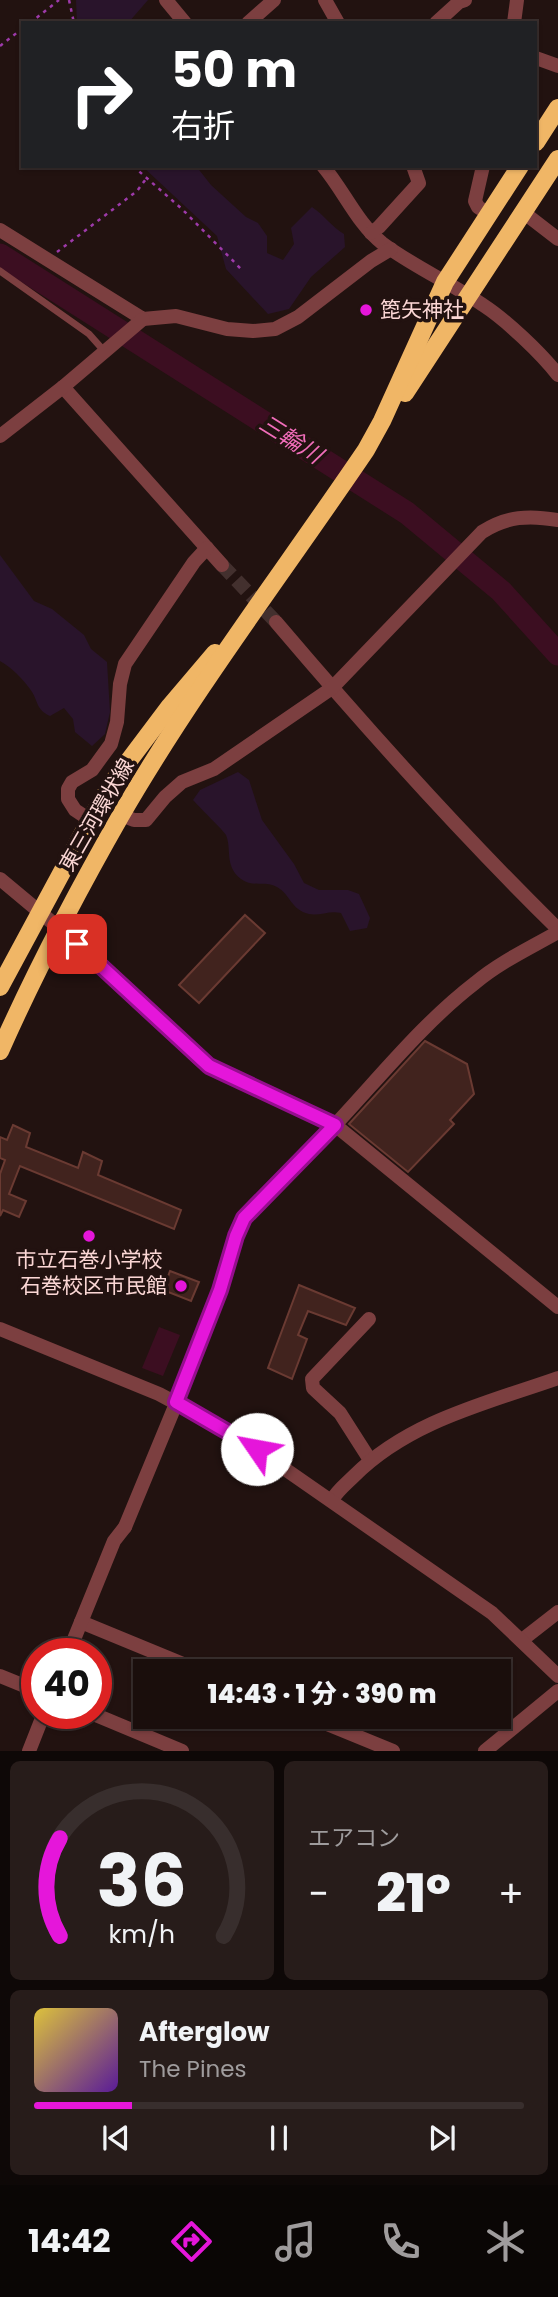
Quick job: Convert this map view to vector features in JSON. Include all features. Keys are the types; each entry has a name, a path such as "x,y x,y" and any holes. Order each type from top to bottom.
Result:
{"main road":[{"path":"537,140 558,108"},
{"name":"東三河環状線","path":"382,421 401,399 558,159"},
{"name":"東三河環状線","path":"0,1051 29,985 121,814 252,614 366,450 382,421 445,282 519,168"},
{"name":"東三河環状線","path":"2,978 113,783 170,706 213,654 252,614"}],"street":[{"path":"166,0 183,21"},
{"path":"250,21 274,0"},
{"path":"325,0 337,21"},
{"path":"438,21 459,2 465,0"},
{"path":"514,21 517,0"},
{"path":"537,58 558,66"},
{"path":"324,168 371,233 391,249 468,295 506,322 558,375"},
{"path":"371,233 379,228 419,183 414,168"},
{"path":"483,168 475,201 478,207 489,214"},
{"path":"523,212 558,239"},
{"path":"0,230 141,322"},
{"path":"0,436 141,322 176,316 227,329 275,329 298,317 371,261 391,249"},
{"path":"63,387 222,565"},
{"path":"121,814 134,820 146,820 182,782 214,769 332,688 482,531 497,522 533,516 558,520"},
{"path":"90,820 75,810 68,799 68,789 72,782 92,769 111,744 117,722 120,684 125,664 194,562 207,548"},
{"path":"74,1638 114,1541 125,1527 176,1402 220,1290 244,1218 422,1032 473,984 493,969 558,931 332,688 276,622"},
{"path":"0,879 96,959 209,1066 335,1125 558,1307"},
{"path":"369,1319 312,1379 313,1388 341,1413 370,1460"},
{"path":"0,1329 176,1402 239,1437 492,1613 558,1676"},
{"path":"332,1500 370,1460 442,1418 473,1405 558,1378"},
{"path":"522,1640 558,1612"},
{"path":"81,1622 171,1659"},
{"path":"0,1676 21,1685"},
{"path":"485,1751 558,1691"},
{"path":"112,1722 182,1751"},
{"path":"29,1751 38,1729"},
{"path":"339,1729 393,1751"}],"lane":[{"path":"0,271 109,349"}],"path":[{"path":"33,21 59,0"},
{"path":"69,0 74,21"},
{"path":"0,46 21,30"},
{"path":"136,168 182,209 241,269"},
{"path":"56,267 52,261 54,253 137,191 146,178"}],"shaded area":[{"path":"76,0 148,0 130,21 77,21"},
{"path":"144,168 198,168 211,185 246,217 258,223 267,236 267,253 283,260 294,244 291,228 312,207 344,234 345,247 311,277 289,309 268,314 226,269 217,236"},
{"path":"0,555 34,601 52,609 84,635 91,649 107,662 110,712 105,734 92,746 75,732 73,719 64,708 50,716 45,713 39,708 24,681 0,661"},
{"path":"238,772 249,780 262,820 294,864 304,883 319,890 348,890 359,894 370,918 367,928 350,931 341,913 303,912 277,887 246,882 236,874 230,863 226,835 193,800 200,790"},
{"path":"159,1327 180,1335 163,1376 142,1368"}],"building":[{"path":"245,915 265,933 199,1003 179,985"},
{"path":"425,1041 467,1064 474,1094 450,1120 454,1124 408,1172 349,1124"},
{"path":"13,1125 30,1133 26,1147 78,1168 83,1152 102,1161 98,1175 181,1210 174,1229 20,1166 9,1194 26,1201 19,1217 3,1210 0,1216 0,1174 5,1160 0,1158 0,1137 7,1140"},
{"name":"石巻校区市民館","path":"170,1271 199,1282 191,1301 163,1290"},
{"path":"299,1285 355,1308 346,1325 308,1311 298,1335 307,1339 292,1379 268,1368"}],"waterway":[{"name":"三輪川","path":"0,255 407,513 501,591 558,654"}],"tunnel":[{"path":"222,565 276,622"}],"place":[{"name":"箆矢神社","path":"366,310"},
{"name":"市立石巻小学校","path":"89,1236"},
{"name":"石巻校区市民館","path":"181,1286"}],"route":[{"path":"77,944 209,1066 335,1125 244,1218 220,1290 176,1402 257,1449"}]}
